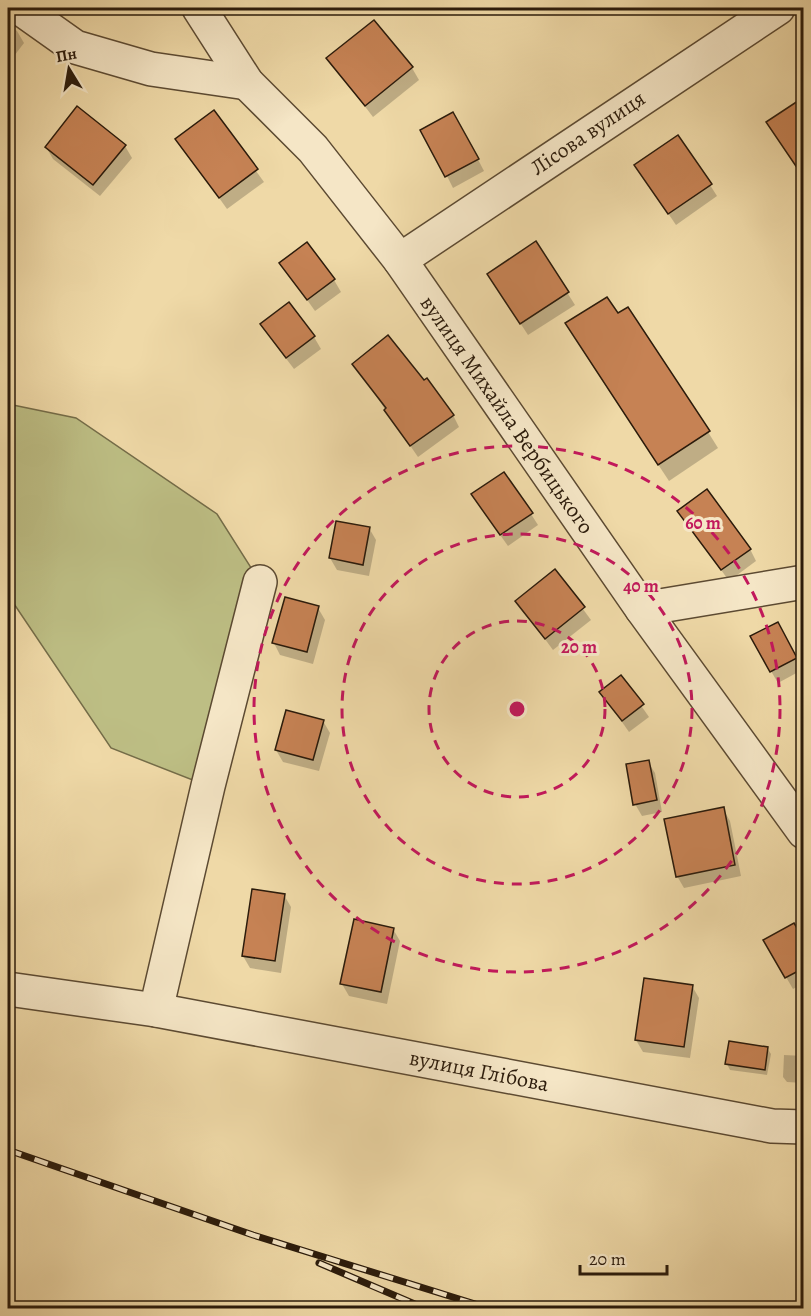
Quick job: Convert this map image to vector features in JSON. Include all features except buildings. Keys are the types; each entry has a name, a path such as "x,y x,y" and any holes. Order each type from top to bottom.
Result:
{"street":[{"path":"20,8 75,46 151,69 248,83"},
{"name":"вулиця Михайла Вербицького","path":"199,8 248,83 313,149 400,260 642,609 804,832"},
{"name":"Лісова вулиця","path":"400,260 778,8"},
{"path":"156,1010 208,786 260,582"},
{"path":"642,609 804,582"},
{"name":"вулиця Глібова","path":"8,989 156,1010 760,1124 804,1127"}],"green space":[{"path":"8,404 76,418 217,514 260,582 208,786 111,748 8,595"}],"railway":[{"path":"8,1150 253,1235 488,1308"},
{"path":"319,1263 424,1308"}]}
